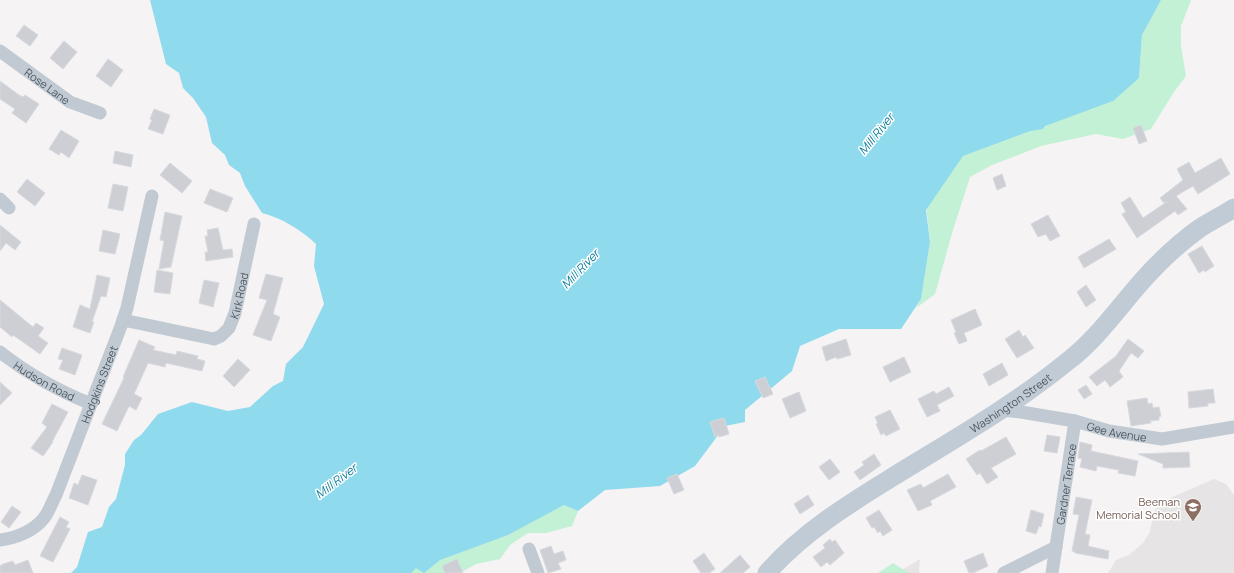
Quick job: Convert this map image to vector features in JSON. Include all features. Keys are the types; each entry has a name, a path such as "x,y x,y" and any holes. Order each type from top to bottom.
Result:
{"main road":[{"name":"Washington Street","path":"767,573 778,560 797,543 854,501 1001,410 1069,361 1087,344 1143,280 1179,245 1200,228 1234,208"}],"street":[{"name":"Rose Lane","path":"0,51 70,102 100,113"},
{"name":"Hodgkins Street","path":"0,540 18,536 32,529 44,518 56,495 127,308 152,196"},
{"name":"Kirk Road","path":"123,320 214,339 221,336 230,328 235,313 254,224"},
{"name":"Hudson Road","path":"0,352 26,371 48,384 91,404"},
{"name":"Gee Avenue","path":"1001,410 1075,421 1109,431 1162,439 1234,427"},
{"name":"Gardner Terrace","path":"1052,573 1075,421"},
{"path":"1004,573 1056,547"},
{"path":"529,550 538,573"}],"shaded area":[{"name":"Beeman Memorial School","path":"1214,479 1226,484 1234,495 1234,573 1108,573 1116,560 1129,555 1143,543 1150,532 1154,512 1161,502"},
{"path":"920,559 920,573 897,573"}],"green space":[{"path":"1161,0 1191,0 1181,26 1181,46 1186,76 1151,129 1123,139 1096,134 1041,146 992,165 970,177 935,294 916,308 921,299 930,242 926,203 939,165 1139,78 1142,35"},
{"path":"563,504 578,511 572,526 546,533 528,533 510,545 500,559 476,564 460,573 405,573 415,564"},
{"path":"893,563 909,573 878,573"}],"water":[{"name":"Mill River","path":"150,0 1161,0 1142,35 1139,78 1113,101 1045,126 1043,129 1030,131 963,156 926,210 930,242 921,299 901,329 839,329 800,346 792,371 745,410 745,422 725,426 695,466 660,486 605,490 578,511 564,505 508,535 440,560 424,573 416,568 411,573 71,573 77,567 88,532 102,527 109,507 116,499 125,465 125,454 134,440 141,435 158,414 192,402 228,411 250,407 273,386 283,381 286,364 303,347 324,304 314,266 316,244 291,225 262,213 245,186 240,173 229,165 225,155 212,143 206,117 193,98 183,88 179,73 166,64"}],"building":[{"path":"24,25 38,35 30,46 16,36"},
{"path":"64,41 77,52 63,69 50,58"},
{"path":"108,59 123,70 111,87 96,76"},
{"path":"0,81 19,95 23,97 25,95 39,104 26,123 12,113 15,109 0,99"},
{"path":"154,109 170,115 163,134 148,129 152,120 150,119"},
{"path":"1141,125 1147,141 1139,144 1133,128"},
{"path":"61,130 79,141 69,158 61,152 59,155 49,149"},
{"path":"115,151 133,155 131,167 113,163"},
{"path":"1221,158 1230,174 1198,194 1193,186 1176,196 1187,209 1178,215 1175,211 1137,238 1122,214 1126,212 1121,203 1130,197 1143,218 1168,201 1164,203 1160,198 1183,180 1177,169 1189,162 1195,173"},
{"path":"170,163 192,181 182,193 160,175"},
{"path":"1002,174 1006,186 997,190 993,178"},
{"path":"27,179 45,193 35,206 17,192"},
{"path":"113,184 128,187 123,211 108,208"},
{"path":"210,189 233,198 227,212 204,203"},
{"path":"165,212 182,216 171,267 159,269 164,241 160,240"},
{"path":"1048,215 1060,236 1050,241 1046,234 1038,237 1031,224"},
{"path":"0,225 21,242 15,250 6,243 0,251"},
{"path":"218,228 223,250 232,249 233,257 206,261 205,252 208,252 205,236 208,236 207,230"},
{"path":"103,230 120,234 115,254 99,251"},
{"path":"1109,239 1116,249 1084,268 1078,257"},
{"path":"1202,246 1214,266 1205,272 1204,270 1199,273 1188,254"},
{"path":"157,270 173,273 170,294 154,292"},
{"path":"266,274 283,278 273,314 280,317 271,341 253,335 267,300 259,298"},
{"path":"97,275 110,278 106,297 101,296 92,322 94,322 90,333 73,327 80,305 90,309"},
{"path":"204,280 219,283 213,307 199,303"},
{"path":"1086,285 1096,300 1086,307 1077,292"},
{"path":"0,300 33,327 36,323 44,328 38,336 48,343 40,354 13,335 12,337 0,327"},
{"path":"975,309 982,325 964,333 967,341 959,344 954,333 956,332 951,320"},
{"path":"1019,330 1023,337 1025,335 1034,348 1017,358 1005,339"},
{"path":"846,339 851,355 837,359 836,357 826,361 822,347"},
{"path":"1128,339 1144,351 1138,358 1131,353 1119,371 1123,377 1110,387 1105,380 1097,386 1089,377 1116,356"},
{"path":"139,340 155,347 153,350 176,355 177,351 198,356 197,359 205,361 202,371 166,363 165,367 148,363 134,394 142,398 136,410 129,406 117,431 102,424 124,378 123,377"},
{"path":"62,348 82,355 75,375 59,369 63,360 58,359"},
{"path":"904,357 911,372 890,382 883,367"},
{"path":"238,359 250,370 234,387 223,376"},
{"path":"1002,363 1008,375 989,386 983,374"},
{"path":"765,377 773,394 763,398 755,381"},
{"path":"0,382 12,393 0,405"},
{"path":"1086,385 1092,394 1084,399 1078,390"},
{"path":"949,387 954,396 937,405 940,411 927,417 918,399 934,391 936,394"},
{"path":"1213,389 1215,403 1208,403 1208,406 1189,408 1188,392"},
{"path":"799,392 806,411 790,418 782,399"},
{"path":"1147,398 1148,404 1152,403 1153,408 1159,407 1161,416 1159,417 1159,420 1150,421 1151,423 1131,426 1127,401"},
{"path":"52,404 68,412 53,442 43,456 31,448 47,427 42,423"},
{"path":"890,410 900,429 886,436 884,433 881,435 876,424 878,423 875,417"},
{"path":"724,418 729,434 715,437 710,422"},
{"path":"1047,435 1060,437 1057,453 1044,451"},
{"path":"1006,437 1016,454 991,468 998,477 987,484 980,473 977,475 966,459"},
{"path":"1080,442 1092,445 1091,451 1138,461 1135,476 1118,473 1119,470 1097,466 1096,471 1080,467 1082,459 1078,458"},
{"path":"1189,452 1190,467 1163,468 1163,464 1138,454"},
{"path":"874,454 881,465 860,480 854,472 864,465 862,462"},
{"path":"830,459 840,472 829,480 819,467"},
{"path":"677,474 684,490 674,494 667,478"},
{"path":"948,474 956,487 930,501 932,505 918,511 907,490 921,484 923,488"},
{"path":"82,475 97,480 88,505 69,498 74,483 78,485"},
{"path":"808,495 814,505 800,514 794,504"},
{"path":"1076,497 1092,500 1085,534 1090,535 1088,546 1109,551 1108,559 1075,553 1072,551 1079,515 1073,514"},
{"path":"12,506 21,512 9,528 1,522"},
{"path":"879,510 892,530 883,536 880,531 878,533 874,527 872,528 866,518"},
{"path":"1031,510 1044,514 1041,527 1039,526 1036,534 1026,531"},
{"path":"60,517 69,522 66,527 70,529 53,562 40,556"},
{"path":"830,539 832,542 835,540 844,553 830,565 827,562 821,567 813,557 825,548 823,545"},
{"path":"551,546 554,554 563,551 566,560 558,563 561,569 548,573 540,550"},
{"path":"704,553 715,569 709,573 701,573 693,561"},
{"path":"983,553 988,566 973,573 969,573 964,561"},
{"path":"740,555 750,567 743,573 720,573"},
{"path":"457,559 463,573 445,573 442,566"},
{"path":"28,560 33,573 0,573 0,566 3,564 13,561 15,565"}],"place":[{"name":"Beeman Memorial School","path":"1193,522"}]}
